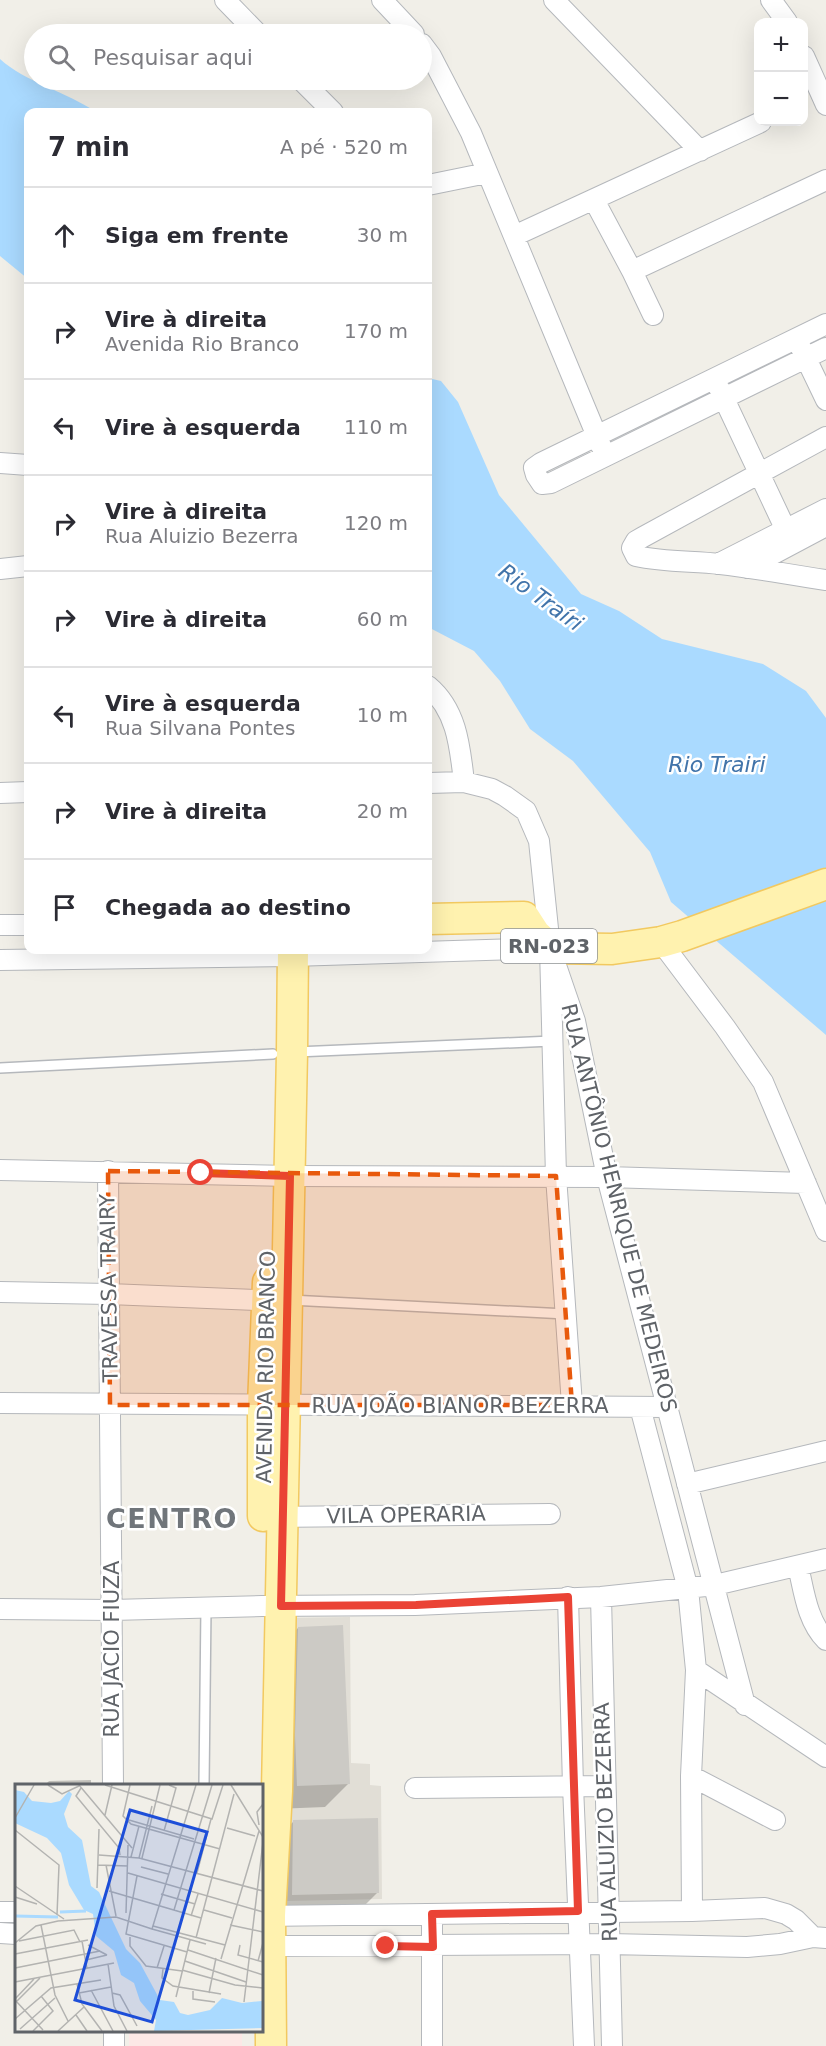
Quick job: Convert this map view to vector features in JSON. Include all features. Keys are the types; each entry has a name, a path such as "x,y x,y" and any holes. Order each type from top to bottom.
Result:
{"main road":[{"name":"RN-023","path":"432,919 524,917 535,934 550,948 612,949 672,939 826,884"},
{"name":"AVENIDA RIO BRANCO","path":"259,1784 271,1606 281,1175 282,954"},
{"name":"AVENIDA RIO BRANCO","path":"271,1606 277,1791 266,1915 271,2046"}],"street":[{"path":"225,0 248,24"},
{"path":"382,0 405,24"},
{"path":"554,0 700,151"},
{"path":"771,0 783,18"},
{"path":"432,58 471,133 606,457"},
{"path":"809,86 826,105"},
{"path":"312,90 329,108"},
{"path":"514,236 754,125"},
{"path":"432,184 487,173"},
{"path":"632,272 826,180"},
{"path":"594,200 652,315"},
{"path":"826,324 537,465 534,468 536,475 542,484 548,484 826,348"},
{"path":"797,338 826,400"},
{"path":"714,377 789,536"},
{"path":"826,437 643,537 633,545 632,551 636,556 670,562 718,564 826,580"},
{"path":"0,463 24,465"},
{"path":"747,568 826,509"},
{"path":"718,564 789,536 826,526"},
{"path":"0,569 24,566"},
{"path":"432,690 441,699 454,725 460,748 464,782"},
{"path":"432,783 464,782 492,789 517,802 526,811 539,841 550,948 432,950"},
{"path":"0,793 24,792"},
{"path":"0,925 24,925"},
{"path":"672,939 763,1082 826,1231"},
{"name":"RUA ANTÔNIO HENRIQUE DE MEDEIROS","path":"550,948 556,1176 572,1405"},
{"name":"RUA ANTÔNIO HENRIQUE DE MEDEIROS","path":"550,948 575,1022 607,1177 745,1704"},
{"path":"0,960 242,954"},
{"path":"0,1170 281,1175 556,1176 806,1183"},
{"name":"TRAVESSA TRAIRY","path":"108,1171 110,1405"},
{"path":"0,1292 277,1301"},
{"name":"RUA JOÃO BIANOR BEZERRA","path":"0,1403 667,1407"},
{"name":"RUA JACIO FIUZA","path":"110,1405 113,1784"},
{"name":"RUA ANTÔNIO HENRIQUE DE MEDEIROS","path":"640,1407 687,1589 696,1670 691,1776 692,1911"},
{"path":"687,1484 826,1451"},
{"name":"VILA OPERARIA","path":"273,1517 550,1514"},
{"path":"0,1609 112,1610 416,1605 601,1597 715,1585 826,1559"},
{"path":"798,1566 811,1617 826,1640"},
{"name":"RUA ALUIZIO BEZERRA","path":"568,1597 584,2046"},
{"name":"RUA ALUIZIO BEZERRA","path":"601,1597 612,2046"},
{"path":"696,1670 826,1757"},
{"path":"691,1776 776,1820"},
{"path":"415,1788 605,1786"},
{"path":"266,1915 692,1911 765,1908 776,1910 796,1920 820,1938"},
{"path":"432,1914 432,2046"},
{"path":"0,1933 15,1934"},
{"path":"266,1946 433,1947 609,1944 747,1947 820,1938"}],"lane":[{"path":"0,1068 552,1041"},
{"path":"277,1301 566,1314"},
{"path":"204,1784 206,1607"}],"highlighted area":[{"path":"108,1171 556,1176 572,1405 110,1405"}],"shaded area":[{"path":"350,1617 351,1763 370,1764 370,1785 381,1786 382,1899 286,1901 282,1618"},
{"path":"129,2031 242,2031 242,2046 129,2046"}],"water":[{"path":"0,59 24,76 24,90 53,90 90,108 24,108 24,276 0,256"},
{"name":"Rio Trairi","path":"432,379 441,381 458,402 499,495 581,594 619,611 662,639 763,664 806,691 826,718 826,1035 671,902 650,852 573,761 530,729 500,681 474,651 432,629"}],"building":[{"path":"343,1625 350,1784 297,1786 295,1735 298,1627"},
{"path":"378,1818 379,1893 292,1895 293,1820"}],"district":[{"name":"CENTRO","path":"172,1519"}],"route":[{"path":"201,1173 290,1176 281,1606 416,1605 568,1597 578,1911 432,1914 433,1947 386,1946"}],"water label":[{"name":"Rio Traíri","path":"541,597"}]}
